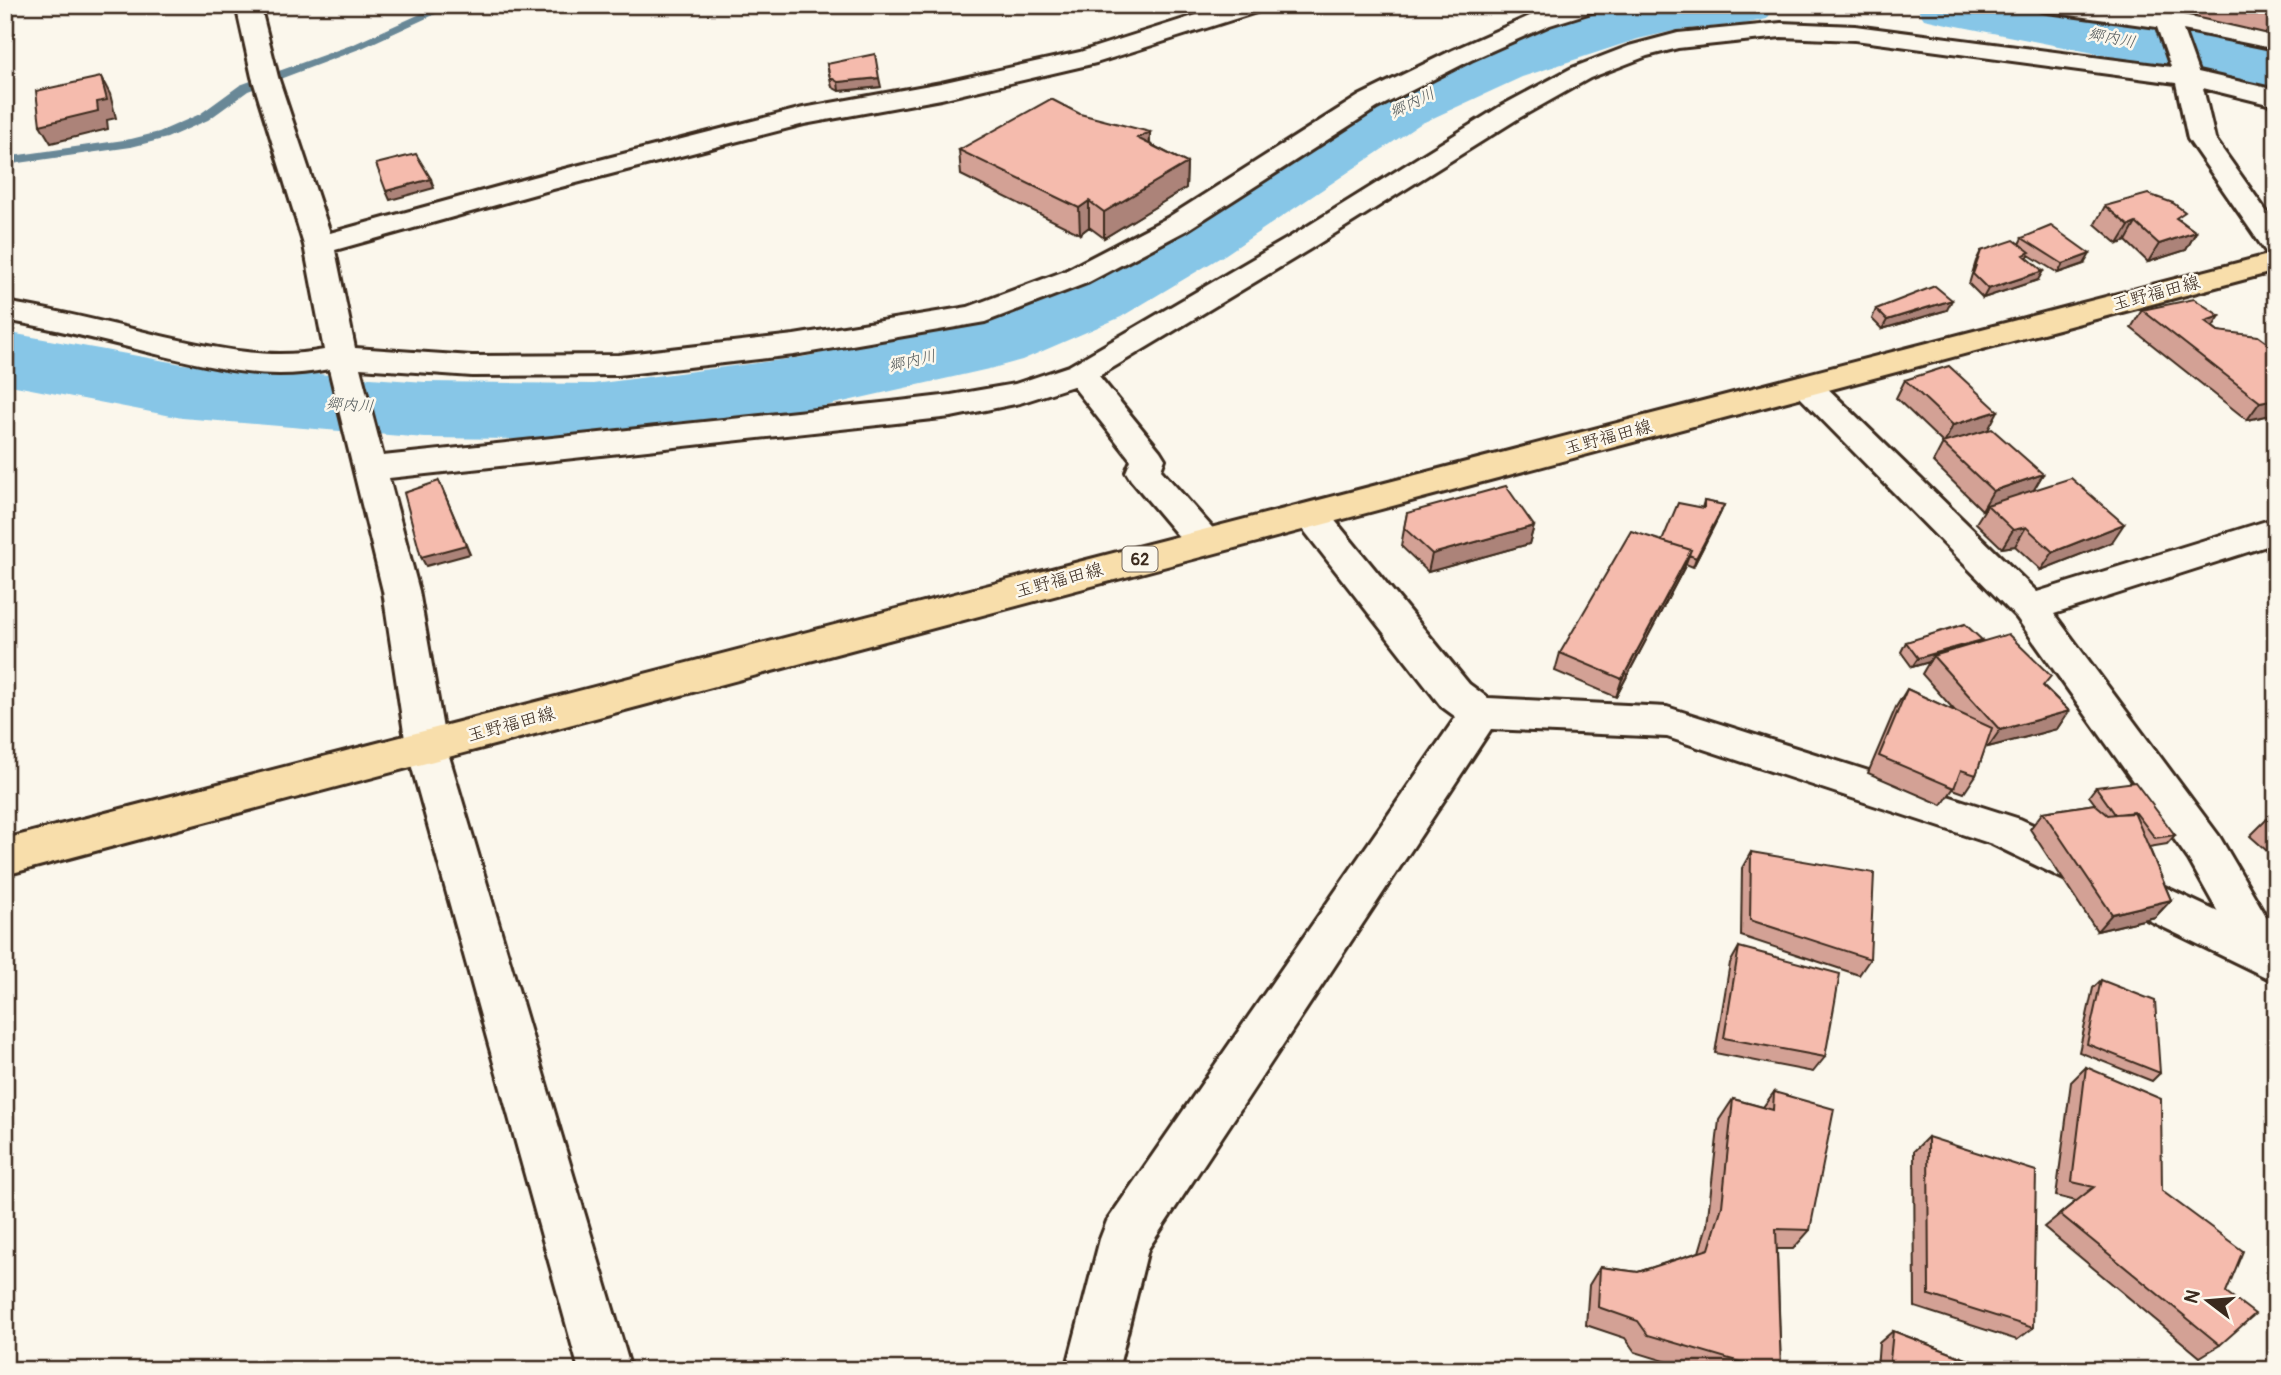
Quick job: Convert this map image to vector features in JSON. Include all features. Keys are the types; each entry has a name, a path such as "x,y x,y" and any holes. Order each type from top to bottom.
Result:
{"main road":[{"name":"玉野福田線","path":"5,857 2276,262"}],"street":[{"path":"248,5 267,80 319,245 344,367 401,591 426,746 605,1370"},
{"path":"319,245 543,183 803,116 941,91 1087,58 1254,5"},
{"path":"5,311 47,318 232,362 344,367 618,365 794,345 974,315 1076,277 1177,224 1368,102 1541,20 1589,5"},
{"path":"2048,5 2167,19 2276,42"},
{"path":"2167,19 2185,73 2202,139 2276,246"},
{"path":"367,456 951,406 1020,393 1080,373 1300,243 1510,113 1581,73 1638,51 1678,41 1732,33 1781,30 1855,33 2185,73 2276,98"},
{"path":"1080,373 1148,459 1143,472 1204,542"},
{"path":"1806,385 2030,608 2204,848 2271,959"},
{"path":"1311,515 1455,695 1480,713 1667,722 2005,831 2271,959"},
{"path":"2030,608 2276,530"},
{"path":"1092,1370 1125,1240 1480,713"}],"building":[{"path":"2229,5 2276,5 2276,16"},
{"path":"875,54 879,78 838,82 830,77 827,64"},
{"path":"101,77 107,100 97,102 98,111 40,125 36,91"},
{"path":"1051,99 1080,114 1150,132 1137,138 1187,163 1104,212 1089,201 1079,208 959,150"},
{"path":"416,154 431,179 386,191 376,164"},
{"path":"2148,194 2173,203 2185,212 2176,218 2196,232 2159,244 2136,223 2129,226 2105,206"},
{"path":"2051,226 2090,254 2063,264 2022,238"},
{"path":"2014,240 2030,252 2024,255 2043,271 1988,289 1973,274 1981,251"},
{"path":"1935,286 1952,300 1887,320 1876,309"},
{"path":"2194,299 2220,316 2205,321 2218,331 2258,336 2276,349 2276,399 2260,402 2142,310"},
{"path":"1949,366 1998,411 1953,425 1905,380"},
{"path":"1992,429 2043,474 1993,491 1942,443"},
{"path":"2071,478 2124,524 2053,552 2026,527 2013,530 1987,505"},
{"path":"439,481 466,545 421,557 404,493"},
{"path":"1506,486 1534,526 1432,554 1404,528 1407,513"},
{"path":"1704,501 1724,505 1696,558 1689,555 1691,550 1662,541 1678,503 1704,508"},
{"path":"1631,531 1691,550 1622,679 1560,653"},
{"path":"1965,624 1982,640 1918,658 1906,642"},
{"path":"2008,634 2051,676 2043,686 2069,711 2000,730 1933,656"},
{"path":"1907,689 1992,728 1976,775 1961,770 1954,788 1879,756"},
{"path":"2135,782 2175,835 2155,838 2136,813 2115,814 2096,787"},
{"path":"2095,804 2108,815 2134,812 2171,900 2112,914 2043,812"},
{"path":"2276,815 2276,827 2267,819"},
{"path":"1751,852 1874,873 1870,959 1750,920"},
{"path":"1739,947 1840,974 1825,1057 1724,1038"},
{"path":"2101,980 2155,1001 2160,1073 2087,1044"},
{"path":"2086,1067 2161,1099 2162,1191 2243,1251 2226,1292 2255,1314 2220,1345 2060,1214 2094,1187 2072,1182"},
{"path":"1774,1092 1834,1109 1810,1230 1776,1229 1781,1370 1767,1370 1648,1335 1638,1321 1598,1307 1600,1267 1638,1272 1709,1249 1722,1206 1733,1099 1773,1110"},
{"path":"1928,1137 2036,1171 2033,1328 1929,1295"},
{"path":"1893,1331 1995,1370 1889,1370"}],"waterway":[{"path":"5,161 131,143 163,135 204,117 244,88 358,46 450,5"},
{"name":"郷内川","path":"5,358 182,391 425,410 593,412 803,384 993,342 1093,300 1199,238 1395,109 1498,63 1620,24 1678,11 1744,5"},
{"name":"郷内川","path":"1947,5 2276,69"}]}
